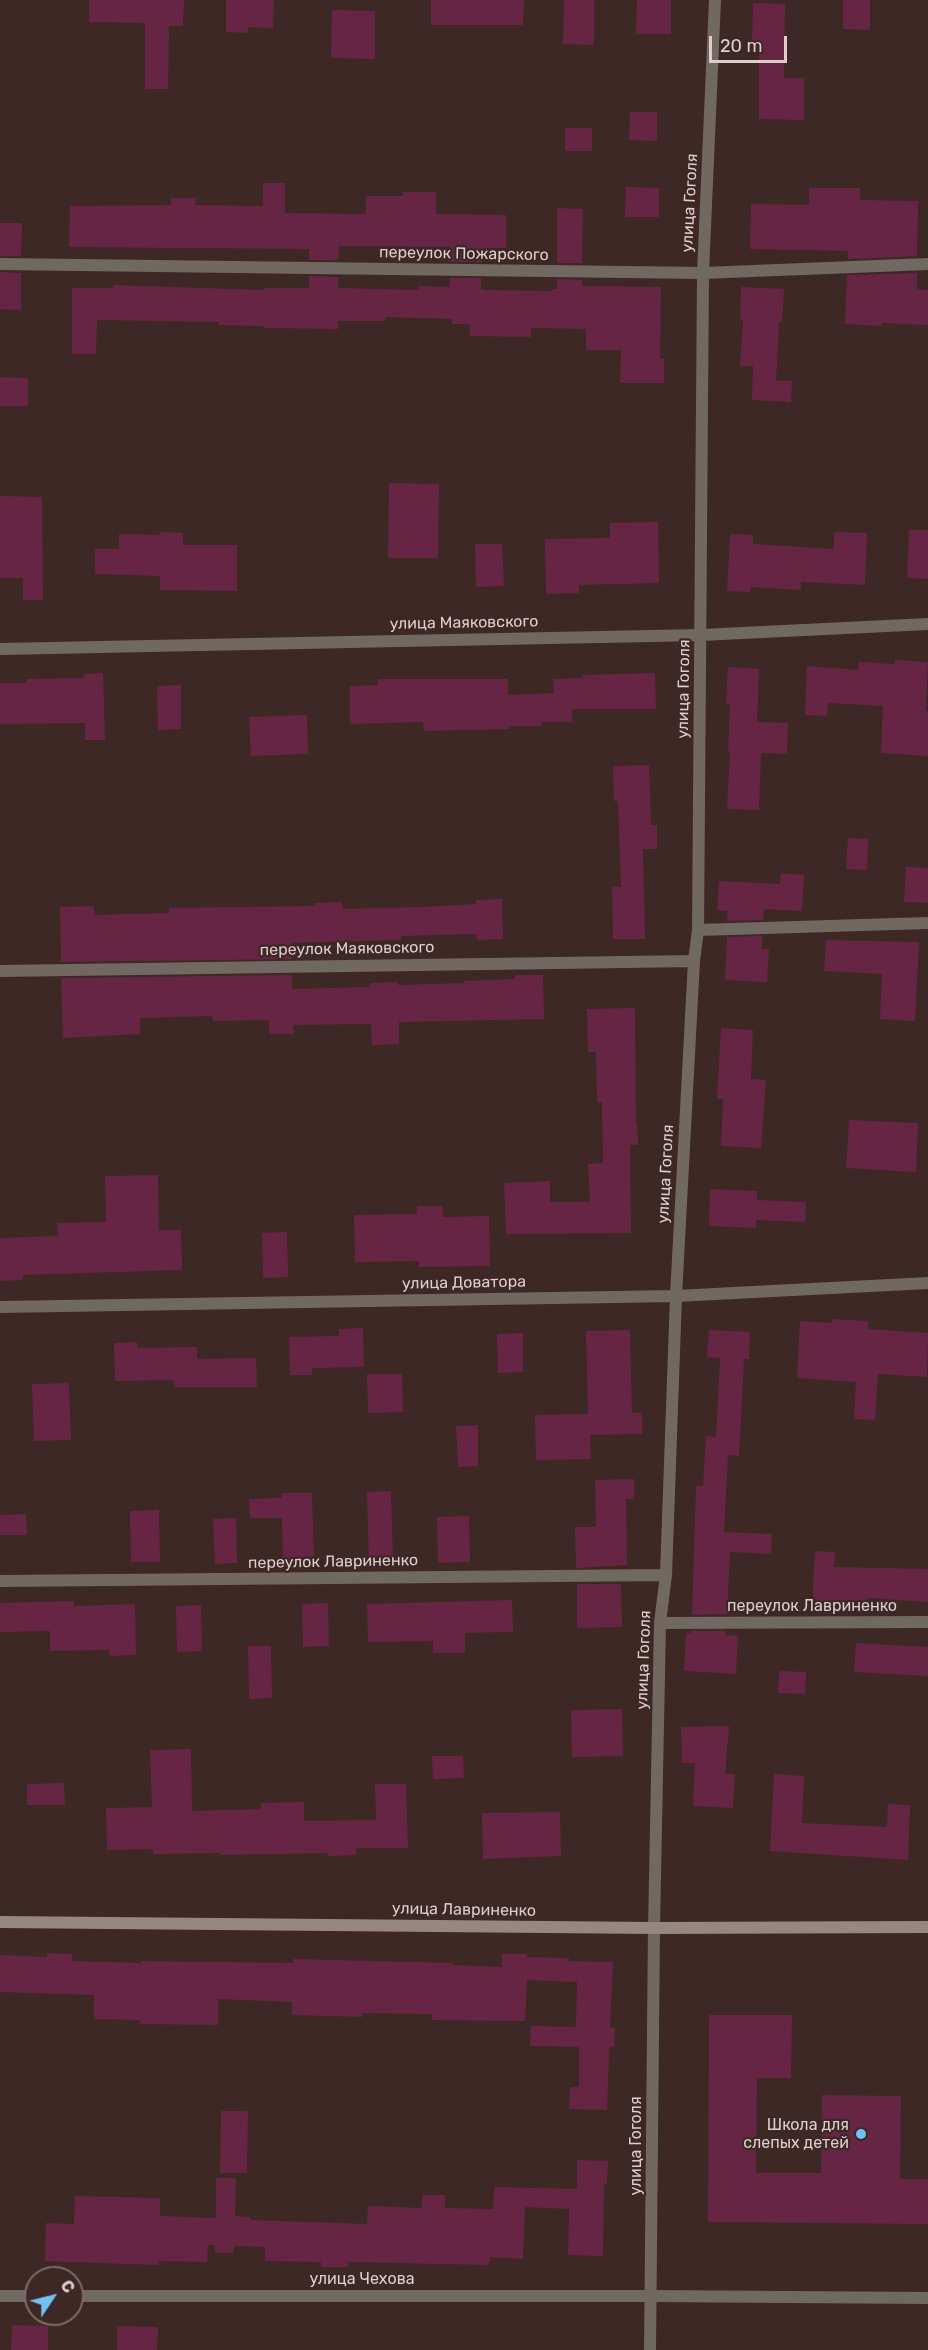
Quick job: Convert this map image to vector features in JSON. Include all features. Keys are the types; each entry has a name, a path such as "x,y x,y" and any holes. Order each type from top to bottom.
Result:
{"main road":[{"name":"улица Лавриненко","path":"0,1922 654,1928 928,1927"}],"street":[{"name":"улица Гоголя","path":"650,2350 654,1928 660,1623 666,1575 676,1296 694,960 698,930 703,273 715,0"},
{"name":"переулок Пожарского","path":"0,264 703,273 928,264"},
{"name":"улица Маяковского","path":"0,649 701,635 928,624"},
{"path":"698,930 928,923"},
{"name":"переулок Маяковского","path":"0,971 694,960"},
{"name":"улица Доватора","path":"0,1307 676,1296 928,1283"},
{"name":"переулок Лавриненко","path":"0,1581 666,1575"},
{"name":"переулок Лавриненко","path":"660,1623 928,1622"},
{"path":"0,2296 24,2296"},
{"name":"улица Чехова","path":"84,2296 928,2298"}],"building":[{"path":"89,0 184,0 183,26 169,26 168,89 145,89 145,23 89,22"},
{"path":"226,0 274,0 273,28 248,27 248,33 226,32"},
{"path":"431,0 524,0 523,25 431,25"},
{"path":"564,0 594,0 594,45 563,44"},
{"path":"637,0 671,0 671,34 636,34"},
{"path":"843,0 870,0 870,30 843,29"},
{"path":"753,3 785,4 784,78 804,78 804,120 759,119 759,43 752,43"},
{"path":"332,10 375,11 375,59 331,58"},
{"path":"630,112 657,112 657,141 629,140"},
{"path":"565,128 592,128 592,151 565,151"},
{"path":"263,183 285,183 285,213 366,214 366,196 403,196 403,192 436,192 436,214 506,215 506,248 482,248 482,262 451,262 451,247 339,246 338,260 309,260 309,249 69,247 70,206 171,205 171,198 196,198 195,205 263,206"},
{"path":"626,187 659,188 659,217 625,217"},
{"path":"809,188 860,188 860,200 918,201 917,256 848,259 848,251 750,249 751,204 809,205"},
{"path":"557,208 583,209 582,263 557,263"},
{"path":"0,223 22,223 21,256 0,256"},
{"path":"0,272 21,273 21,310 0,309"},
{"path":"917,273 917,289 928,290 928,325 845,324 847,275"},
{"path":"309,276 338,277 338,288 419,290 419,286 450,287 450,278 481,278 481,289 484,290 552,291 552,289 557,289 557,279 582,280 582,286 661,287 660,359 664,359 664,383 620,383 621,350 586,350 586,329 531,328 531,337 470,336 470,324 452,324 452,319 385,317 385,321 338,321 338,329 264,328 264,326 219,325 219,322 97,320 96,354 72,354 72,288 113,288 113,285 264,290 264,288 309,288"},
{"path":"741,287 784,289 782,322 779,322 776,381 792,381 791,402 752,400 753,366 740,366 743,320 740,319"},
{"path":"0,377 28,378 28,406 0,406"},
{"path":"389,483 439,484 438,558 388,558"},
{"path":"0,496 42,497 43,600 23,600 23,578 0,578"},
{"path":"658,522 659,583 579,585 579,593 546,594 545,539 610,538 610,523"},
{"path":"909,530 928,530 928,579 907,578"},
{"path":"161,532 183,533 183,545 237,545 237,591 160,590 160,576 95,574 95,549 119,549 119,534 160,535"},
{"path":"834,532 867,533 865,585 801,582 801,590 751,587 750,592 727,591 730,534 753,535 753,544 834,549"},
{"path":"475,544 502,544 504,586 476,587"},
{"path":"895,660 928,662 926,711 928,711 928,756 881,753 883,706 828,703 827,716 805,715 807,666 858,670 859,662 895,664"},
{"path":"728,667 759,669 757,722 788,723 787,754 761,753 759,810 727,809 730,751 728,751 730,704 726,704"},
{"path":"103,673 105,740 85,740 85,723 0,724 0,683 27,683 26,679 84,678 83,674"},
{"path":"655,673 656,709 572,709 572,722 541,722 541,726 509,726 509,729 424,731 423,722 350,724 350,686 378,685 378,679 508,679 508,695 554,693 553,679 583,678 583,675"},
{"path":"181,685 181,729 158,730 157,686"},
{"path":"307,715 308,754 251,756 249,717"},
{"path":"649,765 651,825 657,825 657,849 643,849 645,939 613,939 612,887 621,887 618,801 614,801 613,766"},
{"path":"848,838 868,839 867,870 846,869"},
{"path":"906,867 928,868 928,903 904,902"},
{"path":"781,873 804,875 802,911 764,909 763,920 727,921 728,911 717,910 719,881 780,884"},
{"path":"502,899 503,939 477,940 476,934 401,936 401,940 291,943 292,959 61,962 60,907 94,906 94,915 169,913 169,908 315,906 315,903 342,902 343,909 421,907 476,904 476,900"},
{"path":"762,936 762,949 769,949 767,982 725,980 727,937"},
{"path":"826,940 919,942 915,1021 880,1019 882,974 824,971"},
{"path":"292,975 292,989 370,987 370,983 398,982 398,985 464,983 464,981 515,979 515,975 543,975 544,1019 399,1022 399,1044 372,1045 371,1024 293,1025 294,1034 269,1034 269,1020 213,1021 212,1016 140,1018 140,1034 63,1038 61,978"},
{"path":"635,1008 638,1145 630,1145 631,1233 506,1234 504,1183 550,1181 550,1202 590,1202 588,1164 603,1163 602,1102 597,1102 596,1052 588,1052 587,1009"},
{"path":"721,1028 753,1030 751,1079 766,1080 761,1148 721,1146 723,1099 717,1099"},
{"path":"849,1120 918,1123 916,1172 846,1168"},
{"path":"158,1175 159,1230 181,1230 182,1270 23,1275 23,1280 0,1281 0,1238 58,1236 57,1223 106,1222 105,1176"},
{"path":"710,1189 757,1191 757,1200 806,1202 805,1222 756,1220 756,1228 709,1226"},
{"path":"417,1206 442,1206 443,1217 489,1216 490,1266 419,1267 419,1261 355,1262 354,1215 417,1214"},
{"path":"287,1232 288,1277 263,1278 262,1233"},
{"path":"832,1319 868,1321 868,1329 928,1333 927,1377 878,1374 875,1420 854,1419 856,1382 797,1378 800,1321 832,1323"},
{"path":"363,1328 364,1367 312,1368 312,1375 290,1375 289,1337 339,1336 339,1329"},
{"path":"630,1330 632,1413 642,1413 642,1434 590,1435 591,1459 536,1460 535,1415 588,1414 586,1331"},
{"path":"709,1330 750,1332 749,1359 744,1359 739,1456 728,1455 724,1532 772,1534 771,1554 730,1552 727,1614 692,1615 696,1486 703,1486 706,1436 716,1437 720,1358 707,1357"},
{"path":"523,1333 523,1372 498,1373 497,1334"},
{"path":"137,1342 137,1348 197,1347 197,1359 256,1358 257,1387 174,1387 174,1380 115,1381 114,1343"},
{"path":"367,1374 402,1374 403,1412 368,1413"},
{"path":"69,1383 71,1440 34,1441 32,1384"},
{"path":"478,1425 478,1466 458,1467 456,1426"},
{"path":"634,1479 634,1499 626,1499 627,1565 576,1568 575,1527 596,1527 595,1480"},
{"path":"391,1491 393,1565 369,1566 367,1492"},
{"path":"282,1493 312,1493 314,1561 283,1562 282,1518 250,1518 249,1499 282,1498"},
{"path":"159,1510 160,1562 131,1562 130,1511"},
{"path":"26,1514 27,1535 0,1535 0,1515"},
{"path":"469,1516 470,1562 438,1563 437,1517"},
{"path":"236,1518 237,1563 215,1564 213,1519"},
{"path":"815,1551 835,1552 834,1567 928,1569 928,1602 868,1598 867,1604 832,1602 832,1607 812,1606"},
{"path":"577,1584 621,1584 622,1627 577,1628"},
{"path":"512,1600 513,1632 465,1633 465,1653 433,1653 433,1641 368,1642 367,1604"},
{"path":"74,1601 74,1606 135,1604 136,1655 109,1656 109,1650 50,1651 50,1631 0,1632 0,1603"},
{"path":"328,1603 329,1646 303,1647 302,1604"},
{"path":"201,1605 202,1651 177,1652 176,1606"},
{"path":"691,1631 726,1631 725,1635 738,1636 736,1674 684,1671 686,1633 691,1633"},
{"path":"856,1643 928,1647 928,1676 854,1672"},
{"path":"248,1646 271,1646 272,1698 249,1699"},
{"path":"779,1671 806,1672 805,1694 778,1693"},
{"path":"622,1709 623,1756 572,1757 571,1710"},
{"path":"729,1726 725,1774 735,1774 733,1808 693,1806 695,1763 682,1763 681,1727"},
{"path":"191,1749 192,1811 261,1809 261,1803 304,1802 304,1821 376,1820 375,1784 406,1784 408,1848 356,1848 356,1855 328,1856 327,1853 221,1855 220,1853 153,1854 153,1849 107,1850 106,1808 152,1807 150,1750"},
{"path":"432,1756 463,1756 464,1778 433,1779"},
{"path":"774,1774 804,1776 802,1823 887,1827 888,1804 910,1805 908,1860 770,1851"},
{"path":"64,1783 65,1805 27,1805 27,1784"},
{"path":"560,1812 561,1856 483,1859 482,1813"},
{"path":"47,1953 72,1954 72,1961 141,1963 141,1961 293,1963 293,1959 453,1963 453,1965 502,1967 502,1954 569,1958 569,1961 613,1962 610,2028 615,2028 614,2047 610,2047 609,2054 607,2110 569,2109 570,2087 579,2087 579,2047 530,2046 531,2026 576,2027 577,1982 527,1980 525,2021 432,2020 432,2014 362,2013 362,2017 292,2015 292,2002 218,1999 218,2025 139,2024 140,2020 94,2019 94,1995 0,1992 0,1955 47,1957"},
{"name":"Школа для слепых детей","path":"709,2015 792,2015 791,2078 757,2078 756,2173 821,2173 822,2095 901,2096 900,2179 928,2179 928,2224 708,2222"},
{"path":"221,2111 248,2111 247,2173 220,2173"},
{"path":"577,2160 608,2161 607,2184 604,2184 603,2256 568,2255 569,2209 525,2207 523,2259 490,2257 489,2265 348,2262 348,2267 321,2267 321,2262 265,2261 265,2247 234,2246 234,2253 215,2253 215,2245 208,2245 207,2262 158,2261 158,2265 45,2261 46,2223 74,2224 75,2196 160,2198 160,2216 216,2218 216,2178 236,2178 235,2216 250,2217 250,2220 367,2224 368,2206 422,2208 422,2195 445,2195 445,2208 493,2209 494,2187 577,2189"},
{"path":"12,2325 48,2326 48,2350 11,2350"},
{"path":"117,2326 158,2327 157,2350 117,2350"}],"place":[{"name":"Школа для слепых детей","path":"861,2134"}]}
